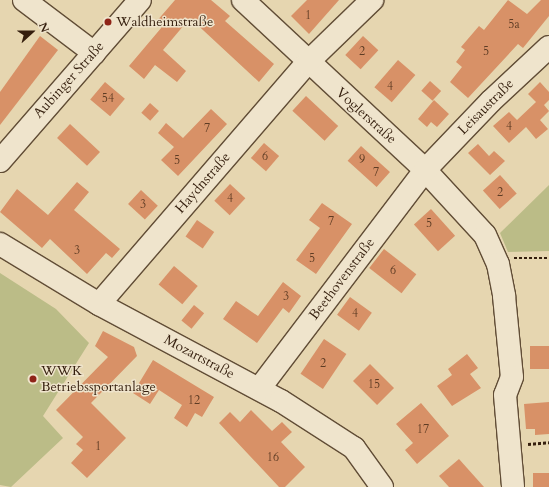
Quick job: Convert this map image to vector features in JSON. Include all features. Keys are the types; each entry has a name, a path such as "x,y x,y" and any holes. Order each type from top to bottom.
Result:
{"street":[{"path":"24,0 94,53"},
{"name":"Aubinger Straße","path":"0,161 140,0"},
{"name":"Voglerstraße","path":"243,0 307,63 425,170 485,235 495,258 504,296 512,377 505,395 513,487"},
{"name":"Haydnstraße","path":"99,304 307,63 372,0"},
{"name":"Leisaustraße","path":"425,170 491,100 549,47"},
{"name":"Beethovenstraße","path":"259,389 425,170"},
{"name":"Mozartstraße","path":"0,244 99,304 280,401 354,448 382,487"}],"path":[{"path":"495,258 549,258"}],"green space":[{"path":"549,185 549,251 508,252 500,233"},
{"name":"WWK Betriebssportanlage","path":"0,273 56,309 89,343 43,416 63,438 11,487 0,485"}],"building":[{"path":"175,0 211,0 230,16 225,21 274,64 259,82 190,18 163,50 186,71 177,82 155,65 144,79 129,66 162,27 156,22"},
{"path":"307,0 339,0 309,34 291,16"},
{"path":"508,0 527,14 541,0 549,0 549,16 523,48 518,44 468,98 450,82 462,67 456,62 465,50 461,47 479,26 484,30"},
{"path":"40,36 58,50 0,125 0,92"},
{"path":"363,36 378,50 361,69 345,55"},
{"path":"398,60 415,75 392,102 374,87"},
{"path":"430,81 441,91 432,101 421,91"},
{"path":"105,82 125,99 110,116 90,100"},
{"path":"540,82 549,92 549,100 544,105 549,111 540,120 548,129 536,139 526,127 509,143 493,126 509,112 517,120 536,102 528,94"},
{"path":"306,96 338,126 325,141 292,111"},
{"path":"434,100 449,114 437,127 431,122 427,127 418,119"},
{"path":"150,103 159,111 150,121 141,113"},
{"path":"211,109 227,124 178,176 161,160 174,147 158,133 166,123 183,138"},
{"path":"70,124 100,152 87,166 57,138"},
{"path":"264,143 279,156 266,171 251,158"},
{"path":"478,144 489,156 494,151 505,161 490,175 468,153"},
{"path":"361,146 390,172 377,187 348,161"},
{"path":"500,175 517,194 500,209 483,190"},
{"path":"77,182 89,192 74,210 120,249 112,258 106,253 87,274 50,239 42,248 0,212 17,189 48,215"},
{"path":"230,184 245,198 230,215 214,201"},
{"path":"141,190 158,206 145,220 128,204"},
{"path":"322,203 352,224 316,274 296,260 320,228 309,220"},
{"path":"431,209 455,236 438,251 414,224"},
{"path":"197,220 214,232 203,248 186,236"},
{"path":"384,249 416,274 402,293 369,268"},
{"path":"174,266 198,286 182,304 159,284"},
{"path":"283,282 301,296 289,313 283,308 257,343 223,319 236,301 258,316"},
{"path":"350,297 372,313 359,331 337,315"},
{"path":"194,305 204,313 192,329 181,321"},
{"path":"103,331 134,347 137,356 91,403 126,438 87,478 71,463 83,450 76,444 83,437 56,410 108,357 95,346"},
{"path":"324,339 346,354 323,389 301,374"},
{"path":"530,346 549,346 549,369 530,369"},
{"path":"467,354 478,368 470,374 481,388 452,406 437,386 452,375 448,369"},
{"path":"153,360 214,397 202,417 195,413 187,427 174,418 182,405 159,390 150,404 133,393"},
{"path":"370,364 394,388 377,405 353,381"},
{"path":"549,402 549,434 535,435 535,429 526,429 524,404"},
{"path":"421,403 449,436 417,464 405,450 413,443 396,424"},
{"path":"251,410 272,431 282,422 292,432 281,442 305,467 285,487 279,487 219,423 230,412 240,422"},
{"path":"459,459 484,487 449,487 439,476"},
{"path":"533,473 549,473 549,487 533,487"}],"place":[{"name":"Waldheimstraße","path":"108,22"},
{"name":"WWK Betriebssportanlage","path":"33,379"}]}
